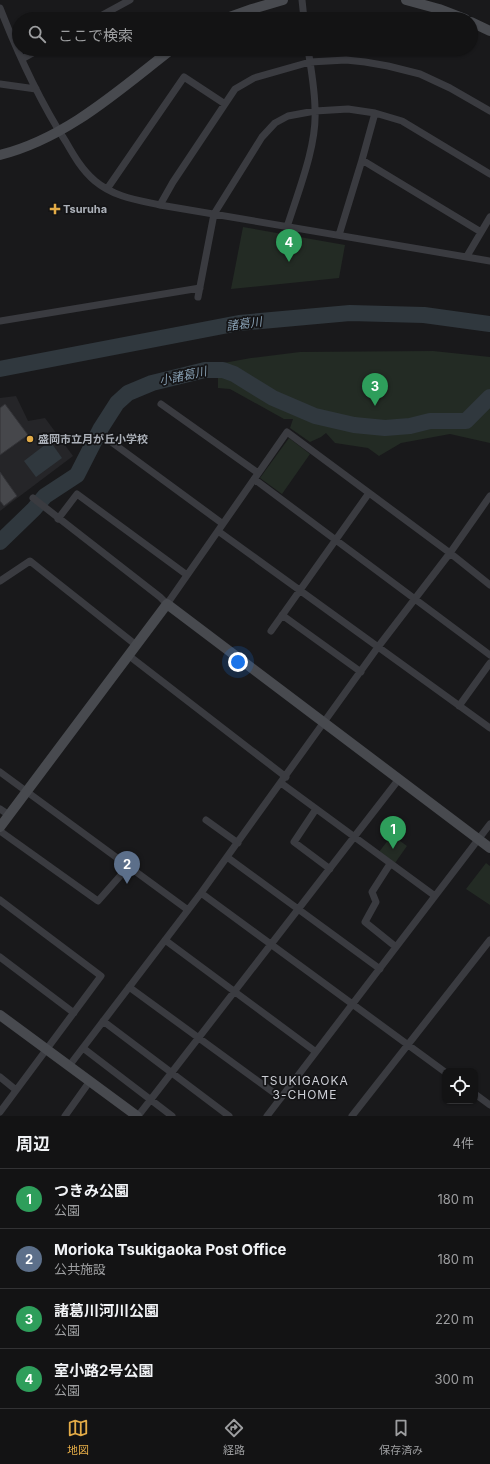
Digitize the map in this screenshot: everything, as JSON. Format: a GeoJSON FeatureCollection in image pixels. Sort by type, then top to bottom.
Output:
{"type":"FeatureCollection","features":[{"type":"Feature","properties":{"kind":"street"},"geometry":{"type":"LineString","coordinates":[[108,12],[130,0]]}},
{"type":"Feature","properties":{"kind":"street"},"geometry":{"type":"LineString","coordinates":[[242,12],[283,0]]}},
{"type":"Feature","properties":{"kind":"street"},"geometry":{"type":"LineString","coordinates":[[302,0],[303,12]]}},
{"type":"Feature","properties":{"kind":"street"},"geometry":{"type":"LineString","coordinates":[[406,0],[446,12]]}},
{"type":"Feature","properties":{"kind":"street"},"geometry":{"type":"LineString","coordinates":[[0,8],[12,36]]}},
{"type":"Feature","properties":{"kind":"street"},"geometry":{"type":"LineString","coordinates":[[478,25],[490,31]]}},
{"type":"Feature","properties":{"kind":"street"},"geometry":{"type":"LineString","coordinates":[[21,56],[36,89],[80,165],[95,181],[123,198],[160,206],[490,260]]}},
{"type":"Feature","properties":{"kind":"street"},"geometry":{"type":"LineString","coordinates":[[22,59],[27,56]]}},
{"type":"Feature","properties":{"kind":"street"},"geometry":{"type":"LineString","coordinates":[[0,154],[28,145],[59,131],[99,106],[163,56]]}},
{"type":"Feature","properties":{"kind":"street"},"geometry":{"type":"LineString","coordinates":[[287,227],[309,154],[314,132],[316,111],[309,56]]}},
{"type":"Feature","properties":{"kind":"street"},"geometry":{"type":"LineString","coordinates":[[160,206],[173,182],[236,89],[254,78],[310,62],[346,60],[364,62],[420,74],[450,88],[490,111]]}},
{"type":"Feature","properties":{"kind":"street"},"geometry":{"type":"LineString","coordinates":[[107,189],[184,77],[225,104]]}},
{"type":"Feature","properties":{"kind":"street"},"geometry":{"type":"LineString","coordinates":[[0,84],[36,89]]}},
{"type":"Feature","properties":{"kind":"street"},"geometry":{"type":"LineString","coordinates":[[198,298],[214,214],[262,137],[275,123],[288,116],[316,111],[348,109],[375,112],[402,121],[490,174]]}},
{"type":"Feature","properties":{"kind":"street"},"geometry":{"type":"LineString","coordinates":[[339,235],[375,112]]}},
{"type":"Feature","properties":{"kind":"street"},"geometry":{"type":"LineString","coordinates":[[362,160],[481,232]]}},
{"type":"Feature","properties":{"kind":"street"},"geometry":{"type":"LineString","coordinates":[[467,256],[490,217]]}},
{"type":"Feature","properties":{"kind":"street"},"geometry":{"type":"LineString","coordinates":[[0,321],[200,288]]}},
{"type":"Feature","properties":{"kind":"street"},"geometry":{"type":"LineString","coordinates":[[161,404],[256,476],[336,540],[490,655]]}},
{"type":"Feature","properties":{"kind":"street"},"geometry":{"type":"LineString","coordinates":[[0,827],[166,604],[287,432],[450,553],[490,585]]}},
{"type":"Feature","properties":{"kind":"street"},"geometry":{"type":"LineString","coordinates":[[110,441],[223,524]]}},
{"type":"Feature","properties":{"kind":"street"},"geometry":{"type":"LineString","coordinates":[[271,631],[369,493]]}},
{"type":"Feature","properties":{"kind":"street"},"geometry":{"type":"LineString","coordinates":[[58,519],[77,494],[187,575]]}},
{"type":"Feature","properties":{"kind":"street"},"geometry":{"type":"LineString","coordinates":[[69,1066],[201,893],[378,647],[450,553],[490,496]]}},
{"type":"Feature","properties":{"kind":"street"},"geometry":{"type":"LineString","coordinates":[[33,498],[160,597],[166,604],[490,848]]}},
{"type":"Feature","properties":{"kind":"street"},"geometry":{"type":"LineString","coordinates":[[218,531],[490,728]]}},
{"type":"Feature","properties":{"kind":"street"},"geometry":{"type":"LineString","coordinates":[[0,581],[30,561],[136,645]]}},
{"type":"Feature","properties":{"kind":"street"},"geometry":{"type":"LineString","coordinates":[[282,615],[361,672]]}},
{"type":"Feature","properties":{"kind":"street"},"geometry":{"type":"LineString","coordinates":[[128,655],[283,780],[316,809],[435,896]]}},
{"type":"Feature","properties":{"kind":"street"},"geometry":{"type":"LineString","coordinates":[[459,706],[490,663]]}},
{"type":"Feature","properties":{"kind":"street"},"geometry":{"type":"LineString","coordinates":[[0,772],[188,910]]}},
{"type":"Feature","properties":{"kind":"street"},"geometry":{"type":"LineString","coordinates":[[0,1015],[138,1116],[399,779]]}},
{"type":"Feature","properties":{"kind":"street"},"geometry":{"type":"LineString","coordinates":[[0,809],[9,815]]}},
{"type":"Feature","properties":{"kind":"street"},"geometry":{"type":"LineString","coordinates":[[316,809],[294,842],[330,869]]}},
{"type":"Feature","properties":{"kind":"street"},"geometry":{"type":"LineString","coordinates":[[206,820],[238,842]]}},
{"type":"Feature","properties":{"kind":"street"},"geometry":{"type":"LineString","coordinates":[[267,1116],[490,824]]}},
{"type":"Feature","properties":{"kind":"street"},"geometry":{"type":"LineString","coordinates":[[0,831],[98,901],[128,867]]}},
{"type":"Feature","properties":{"kind":"street"},"geometry":{"type":"LineString","coordinates":[[227,857],[380,969]]}},
{"type":"Feature","properties":{"kind":"street"},"geometry":{"type":"LineString","coordinates":[[390,864],[372,892],[376,902],[365,922],[396,947]]}},
{"type":"Feature","properties":{"kind":"street"},"geometry":{"type":"LineString","coordinates":[[201,893],[442,1070]]}},
{"type":"Feature","properties":{"kind":"street"},"geometry":{"type":"LineString","coordinates":[[0,1112],[101,976],[1,903]]}},
{"type":"Feature","properties":{"kind":"street"},"geometry":{"type":"LineString","coordinates":[[165,940],[316,1052]]}},
{"type":"Feature","properties":{"kind":"street"},"geometry":{"type":"LineString","coordinates":[[352,1116],[490,940]]}},
{"type":"Feature","properties":{"kind":"street"},"geometry":{"type":"LineString","coordinates":[[0,956],[74,1012]]}},
{"type":"Feature","properties":{"kind":"street"},"geometry":{"type":"LineString","coordinates":[[129,987],[281,1098]]}},
{"type":"Feature","properties":{"kind":"street"},"geometry":{"type":"LineString","coordinates":[[103,1021],[229,1116]]}},
{"type":"Feature","properties":{"kind":"street"},"geometry":{"type":"LineString","coordinates":[[83,1048],[172,1116]]}},
{"type":"Feature","properties":{"kind":"street"},"geometry":{"type":"LineString","coordinates":[[0,1077],[16,1090]]}},
{"type":"Feature","properties":{"kind":"street"},"geometry":{"type":"LineString","coordinates":[[65,1116],[90,1081]]}},
{"type":"Feature","properties":{"kind":"street"},"geometry":{"type":"LineString","coordinates":[[478,1096],[490,1105]]}},
{"type":"Feature","properties":{"kind":"shaded area"},"geometry":{"type":"Polygon","coordinates":[[[243,227],[345,245],[339,278],[231,289],[243,227]]]}},
{"type":"Feature","properties":{"kind":"shaded area"},"geometry":{"type":"Polygon","coordinates":[[[433,351],[490,357],[490,443],[450,434],[401,443],[379,456],[368,448],[335,443],[326,433],[310,442],[290,428],[293,419],[284,419],[230,389],[218,388],[218,364],[251,358],[300,352],[433,351]]]}},
{"type":"Feature","properties":{"kind":"shaded area","name":"盛岡市立月が丘小学校"},"geometry":{"type":"Polygon","coordinates":[[[16,396],[28,421],[45,418],[73,456],[0,511],[0,398],[16,396]]]}},
{"type":"Feature","properties":{"kind":"shaded area"},"geometry":{"type":"Polygon","coordinates":[[[289,438],[310,454],[282,494],[260,478],[289,438]]]}},
{"type":"Feature","properties":{"kind":"shaded area"},"geometry":{"type":"Polygon","coordinates":[[[50,441],[62,458],[36,477],[24,461],[50,441]]]}},
{"type":"Feature","properties":{"kind":"shaded area"},"geometry":{"type":"Polygon","coordinates":[[[392,835],[407,846],[395,863],[379,852],[392,835]]]}},
{"type":"Feature","properties":{"kind":"shaded area"},"geometry":{"type":"Polygon","coordinates":[[[486,863],[490,866],[490,905],[466,889],[486,863]]]}},
{"type":"Feature","properties":{"kind":"building"},"geometry":{"type":"Polygon","coordinates":[[[5,404],[28,435],[0,455],[0,408],[5,404]]]}},
{"type":"Feature","properties":{"kind":"building"},"geometry":{"type":"Polygon","coordinates":[[[0,472],[17,496],[4,506],[0,501],[0,472]]]}},
{"type":"Feature","properties":{"kind":"waterway","name":"諸葛川"},"geometry":{"type":"LineString","coordinates":[[0,369],[239,323],[350,313],[424,315],[490,324]]}},
{"type":"Feature","properties":{"kind":"waterway","name":"小諸葛川"},"geometry":{"type":"LineString","coordinates":[[0,542],[34,509],[45,496],[77,475],[101,428],[117,403],[128,393],[152,383],[205,370],[223,370],[234,374],[273,398],[315,416],[354,425],[385,428],[410,426],[430,421],[466,421],[490,397]]}},
{"type":"Feature","properties":{"kind":"place","name":"Tsuruha"},"geometry":{"type":"Point","coordinates":[55,209]}},
{"type":"Feature","properties":{"kind":"place","name":"室小路2号公園"},"geometry":{"type":"Point","coordinates":[289,262]}},
{"type":"Feature","properties":{"kind":"place","name":"諸葛川河川公園"},"geometry":{"type":"Point","coordinates":[375,406]}},
{"type":"Feature","properties":{"kind":"place","name":"盛岡市立月が丘小学校"},"geometry":{"type":"Point","coordinates":[30,439]}},
{"type":"Feature","properties":{"kind":"place","name":"つきみ公園"},"geometry":{"type":"Point","coordinates":[393,849]}},
{"type":"Feature","properties":{"kind":"place","name":"Morioka Tsukigaoka Post Office"},"geometry":{"type":"Point","coordinates":[127,884]}},
{"type":"Feature","properties":{"kind":"district","name":"TSUKIGAOKA 3-CHOME"},"geometry":{"type":"Point","coordinates":[305,1088]}}]}
